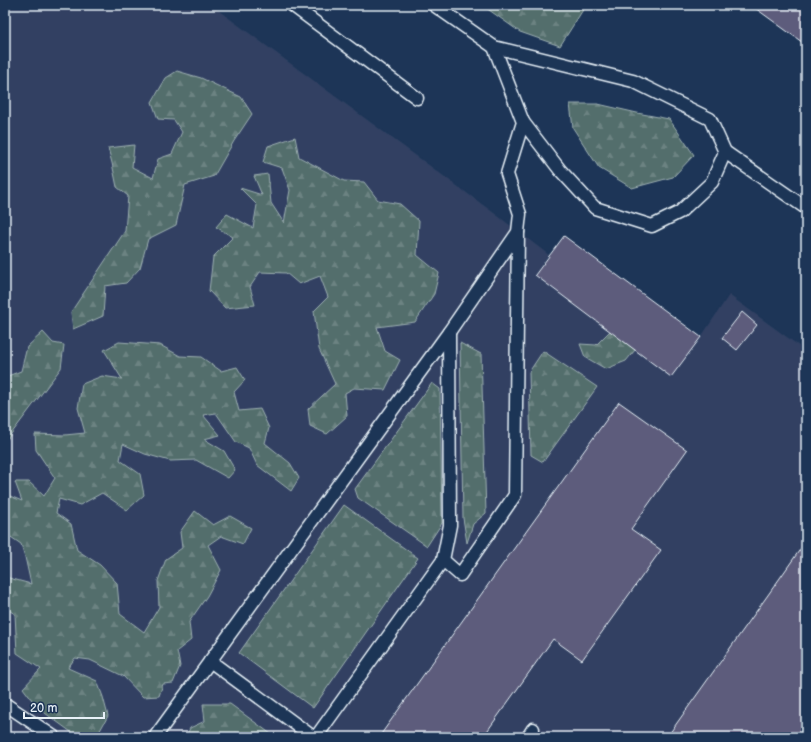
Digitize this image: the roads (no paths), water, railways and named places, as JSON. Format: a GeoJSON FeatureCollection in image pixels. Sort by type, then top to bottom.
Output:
{"type":"FeatureCollection","features":[{"type":"Feature","properties":{"kind":"lane"},"geometry":{"type":"LineString","coordinates":[[292,5],[417,98]]}},
{"type":"Feature","properties":{"kind":"lane"},"geometry":{"type":"LineString","coordinates":[[434,5],[494,47],[633,81],[710,119],[725,152],[806,208]]}},
{"type":"Feature","properties":{"kind":"lane"},"geometry":{"type":"LineString","coordinates":[[494,47],[523,122],[560,170],[595,208],[652,226],[680,212],[712,182],[725,152]]}},
{"type":"Feature","properties":{"kind":"lane"},"geometry":{"type":"LineString","coordinates":[[443,560],[460,575],[515,495],[518,232],[520,214],[507,174],[523,122]]}},
{"type":"Feature","properties":{"kind":"lane"},"geometry":{"type":"LineString","coordinates":[[155,737],[449,332],[518,232]]}},
{"type":"Feature","properties":{"kind":"lane"},"geometry":{"type":"LineString","coordinates":[[210,662],[315,737],[443,560],[450,525],[449,332]]}},
{"type":"Feature","properties":{"kind":"lane"},"geometry":{"type":"LineString","coordinates":[[5,704],[54,737]]}}]}
